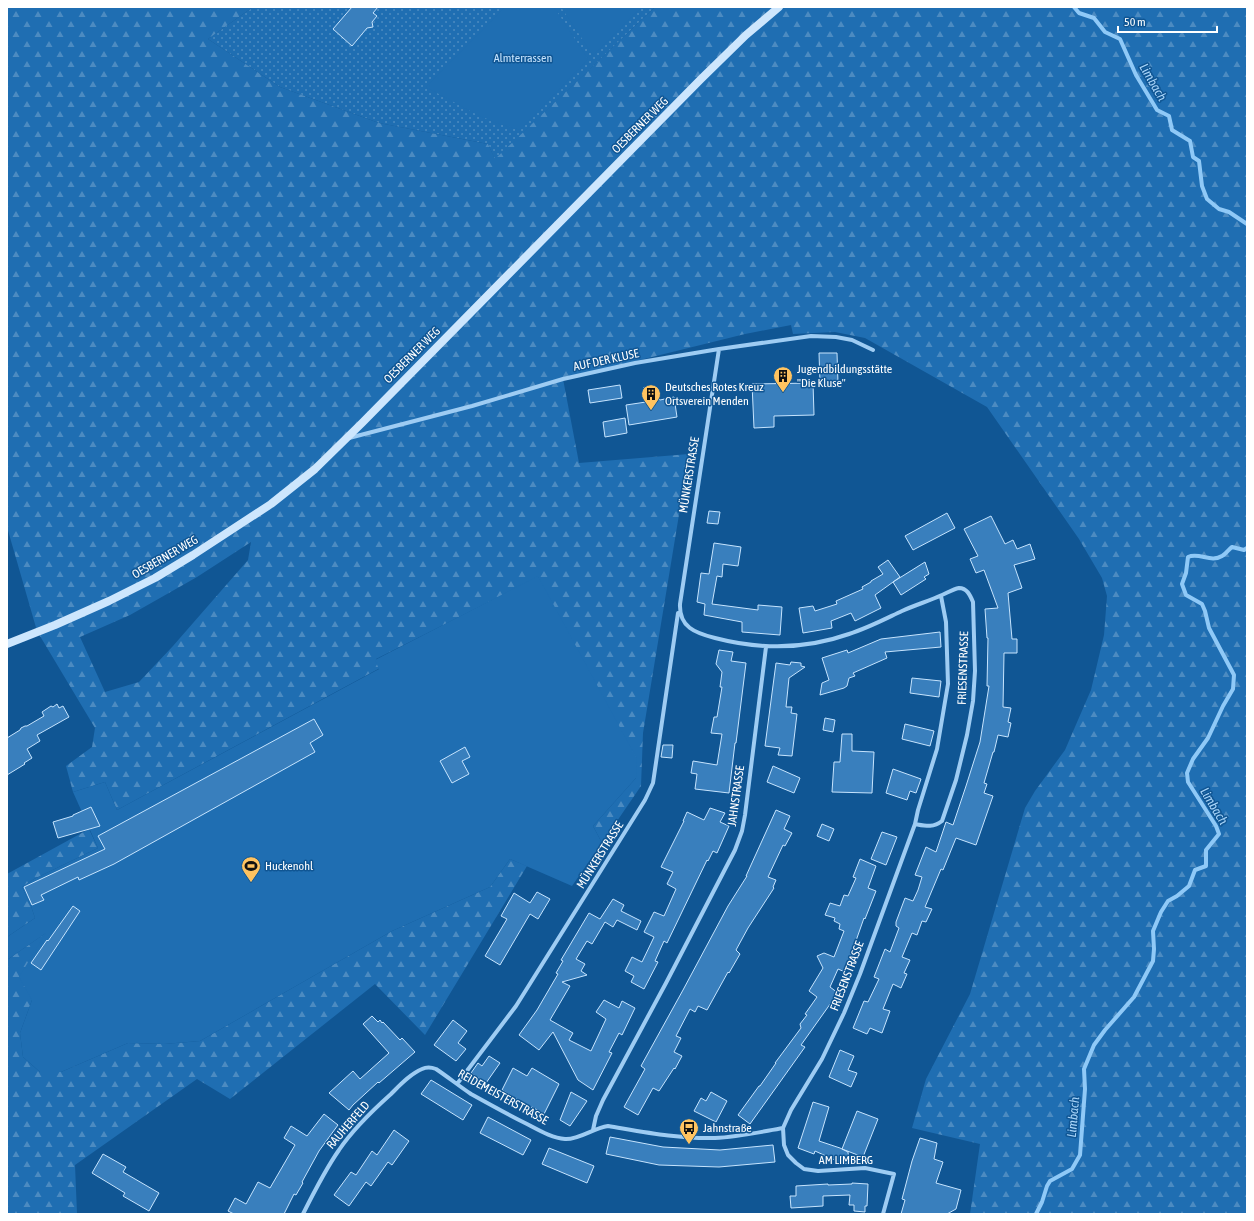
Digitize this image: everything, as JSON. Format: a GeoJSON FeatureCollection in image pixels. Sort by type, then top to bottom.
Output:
{"type":"FeatureCollection","features":[{"type":"Feature","properties":{"kind":"street","name":"OESBERNER WEG"},"geometry":{"type":"LineString","coordinates":[[7,644],[109,601],[155,578],[272,504],[315,469],[347,439],[746,35],[779,7]]}},
{"type":"Feature","properties":{"kind":"street","name":"AUF DER KLUSE"},"geometry":{"type":"LineString","coordinates":[[347,439],[472,406],[563,379],[636,363],[719,349],[818,336],[852,340],[873,350]]}},
{"type":"Feature","properties":{"kind":"street","name":"MÜNKERSTRASSE"},"geometry":{"type":"LineString","coordinates":[[457,1084],[516,1006],[586,896],[651,789],[719,349]]}},
{"type":"Feature","properties":{"kind":"street","name":"FRIESENSTRASSE"},"geometry":{"type":"LineString","coordinates":[[782,1128],[791,1110],[822,1060],[844,1013],[860,974],[915,824],[937,749],[948,684],[946,622],[941,596],[957,588],[964,589],[969,593],[973,602],[975,671],[973,702],[967,735],[956,780],[942,821],[933,826],[915,824]]}},
{"type":"Feature","properties":{"kind":"street"},"geometry":{"type":"LineString","coordinates":[[766,647],[784,648],[827,642],[850,634],[923,601],[941,596]]}},
{"type":"Feature","properties":{"kind":"street","name":"MÜNKERSTRASSE"},"geometry":{"type":"LineString","coordinates":[[680,604],[679,611],[684,623],[696,632],[726,641],[766,647]]}},
{"type":"Feature","properties":{"kind":"street","name":"JAHNSTRASSE"},"geometry":{"type":"LineString","coordinates":[[592,1130],[603,1100],[666,983],[737,844],[745,815],[766,647]]}},
{"type":"Feature","properties":{"kind":"street","name":"REIDEMEISTERSTRASSE"},"geometry":{"type":"LineString","coordinates":[[428,1067],[436,1069],[471,1094],[512,1116],[554,1136],[564,1139],[573,1139],[592,1130],[608,1126],[675,1137],[717,1138],[782,1128]]}},
{"type":"Feature","properties":{"kind":"street","name":"RAUHERFELD"},"geometry":{"type":"LineString","coordinates":[[303,1214],[329,1165],[352,1132],[399,1086],[422,1069],[428,1067]]}},
{"type":"Feature","properties":{"kind":"street","name":"AM LIMBERG"},"geometry":{"type":"LineString","coordinates":[[782,1128],[784,1145],[788,1155],[804,1169],[818,1171],[865,1168],[894,1174],[883,1214]]}},
{"type":"Feature","properties":{"kind":"green space"},"geometry":{"type":"Polygon","coordinates":[[[7,7],[253,7],[208,39],[280,87],[379,123],[488,144],[495,159],[655,7],[1247,7],[1247,1214],[970,1214],[980,1144],[912,1128],[926,1079],[970,994],[1025,808],[1035,791],[1065,750],[1091,690],[1104,635],[1107,596],[1102,578],[1079,539],[987,407],[865,338],[835,332],[793,334],[791,325],[745,334],[563,379],[579,463],[689,454],[643,733],[641,786],[602,843],[593,826],[636,778],[538,577],[376,659],[380,668],[117,810],[105,782],[73,792],[66,766],[92,747],[95,728],[37,631],[7,527],[7,7]],[[251,542],[197,577],[130,615],[80,637],[105,692],[139,682],[173,646],[248,560],[251,542]]]}},
{"type":"Feature","properties":{"kind":"green space"},"geometry":{"type":"Polygon","coordinates":[[[253,7],[655,7],[495,160],[488,144],[379,123],[280,87],[208,39],[253,7]]]}},
{"type":"Feature","properties":{"kind":"green space","name":"Almterrassen"},"geometry":{"type":"Polygon","coordinates":[[[505,7],[554,7],[588,59],[520,130],[496,123],[474,113],[426,87],[505,7]]]}},
{"type":"Feature","properties":{"kind":"green space"},"geometry":{"type":"Polygon","coordinates":[[[561,7],[642,7],[593,55],[561,7]]]}},
{"type":"Feature","properties":{"kind":"green space"},"geometry":{"type":"Polygon","coordinates":[[[538,576],[637,759],[636,778],[593,826],[602,843],[572,886],[510,859],[490,887],[392,931],[200,1041],[164,1044],[128,1043],[61,1072],[40,1072],[23,1057],[20,1033],[32,1000],[19,977],[46,933],[7,960],[7,937],[35,918],[22,887],[34,879],[98,848],[73,792],[105,782],[117,810],[379,669],[375,660],[538,576]]]}},
{"type":"Feature","properties":{"kind":"green space"},"geometry":{"type":"Polygon","coordinates":[[[89,829],[98,848],[34,879],[22,887],[35,918],[7,937],[7,874],[89,829]]]}},
{"type":"Feature","properties":{"kind":"green space"},"geometry":{"type":"Polygon","coordinates":[[[510,859],[527,866],[425,1035],[375,984],[230,1099],[197,1079],[75,1165],[77,1214],[7,1214],[7,960],[47,932],[32,1000],[20,1033],[23,1057],[40,1072],[61,1072],[128,1043],[164,1044],[200,1041],[392,931],[490,887],[510,859]]]}},
{"type":"Feature","properties":{"kind":"building"},"geometry":{"type":"Polygon","coordinates":[[[352,7],[378,7],[373,13],[377,16],[372,22],[373,27],[367,28],[352,46],[333,29],[352,7]]]}},
{"type":"Feature","properties":{"kind":"building"},"geometry":{"type":"Polygon","coordinates":[[[819,353],[837,353],[838,383],[820,383],[819,353]]]}},
{"type":"Feature","properties":{"kind":"building","name":"Jugendbildungsstätte \"Die Kluse\""},"geometry":{"type":"Polygon","coordinates":[[[813,383],[814,415],[774,416],[774,427],[754,428],[752,384],[813,383]]]}},
{"type":"Feature","properties":{"kind":"building"},"geometry":{"type":"Polygon","coordinates":[[[620,385],[622,398],[590,403],[588,390],[620,385]]]}},
{"type":"Feature","properties":{"kind":"building","name":"Deutsches Rotes Kreuz Ortsverein Menden"},"geometry":{"type":"Polygon","coordinates":[[[644,387],[660,400],[674,397],[677,417],[629,425],[626,405],[646,402],[644,387]]]}},
{"type":"Feature","properties":{"kind":"building"},"geometry":{"type":"Polygon","coordinates":[[[625,418],[627,433],[605,437],[603,422],[625,418]]]}},
{"type":"Feature","properties":{"kind":"building"},"geometry":{"type":"Polygon","coordinates":[[[709,511],[720,512],[718,524],[707,523],[709,511]]]}},
{"type":"Feature","properties":{"kind":"building"},"geometry":{"type":"Polygon","coordinates":[[[947,513],[955,528],[913,550],[905,536],[947,513]]]}},
{"type":"Feature","properties":{"kind":"building"},"geometry":{"type":"Polygon","coordinates":[[[991,516],[1005,544],[1013,540],[1017,549],[1030,544],[1035,559],[1014,565],[1022,588],[1008,593],[1012,639],[1017,639],[1017,653],[1004,653],[1003,707],[1011,708],[1008,722],[1011,723],[1008,737],[998,735],[984,783],[987,784],[984,793],[993,796],[976,845],[956,838],[943,870],[941,869],[925,907],[932,909],[926,922],[922,921],[917,935],[912,933],[902,957],[910,960],[904,973],[907,974],[901,988],[893,984],[883,1009],[890,1011],[882,1033],[870,1028],[867,1034],[853,1028],[864,1001],[868,1002],[879,979],[874,977],[885,949],[890,952],[899,928],[896,926],[896,922],[905,898],[913,901],[918,890],[922,877],[915,875],[926,847],[936,852],[946,822],[953,825],[980,742],[989,686],[987,686],[988,638],[985,609],[998,608],[984,570],[976,573],[970,559],[978,556],[964,529],[991,516]]]}},
{"type":"Feature","properties":{"kind":"building"},"geometry":{"type":"Polygon","coordinates":[[[714,543],[741,547],[738,566],[723,564],[722,577],[717,576],[712,604],[758,610],[758,605],[782,607],[780,635],[742,632],[742,622],[704,615],[705,604],[697,602],[701,573],[709,574],[714,543]]]}},
{"type":"Feature","properties":{"kind":"building"},"geometry":{"type":"Polygon","coordinates":[[[888,560],[900,577],[875,595],[881,608],[855,621],[851,613],[831,621],[832,628],[803,633],[799,608],[813,606],[815,611],[837,604],[836,601],[863,589],[862,587],[883,574],[878,567],[888,560]]]}},
{"type":"Feature","properties":{"kind":"building"},"geometry":{"type":"Polygon","coordinates":[[[925,562],[929,574],[924,577],[926,579],[901,595],[893,582],[925,562]]]}},
{"type":"Feature","properties":{"kind":"building"},"geometry":{"type":"Polygon","coordinates":[[[940,632],[941,647],[885,652],[887,658],[853,673],[855,676],[849,678],[847,686],[844,688],[820,695],[822,683],[829,680],[822,658],[847,650],[848,653],[881,639],[940,632]]]}},
{"type":"Feature","properties":{"kind":"building"},"geometry":{"type":"Polygon","coordinates":[[[719,650],[733,652],[731,661],[746,663],[729,793],[695,789],[697,774],[691,773],[693,761],[717,765],[722,734],[711,733],[714,717],[717,717],[722,687],[720,687],[722,672],[716,664],[719,650]]]}},
{"type":"Feature","properties":{"kind":"building"},"geometry":{"type":"Polygon","coordinates":[[[791,662],[801,663],[801,666],[805,667],[789,678],[786,707],[792,707],[791,713],[797,714],[792,756],[778,755],[780,748],[765,746],[776,663],[790,665],[791,662]]]}},
{"type":"Feature","properties":{"kind":"building"},"geometry":{"type":"Polygon","coordinates":[[[912,678],[941,681],[939,697],[910,693],[912,678]]]}},
{"type":"Feature","properties":{"kind":"building"},"geometry":{"type":"Polygon","coordinates":[[[57,704],[59,708],[63,706],[69,717],[37,735],[40,741],[27,749],[32,758],[7,775],[7,738],[21,728],[44,716],[42,712],[57,704]]]}},
{"type":"Feature","properties":{"kind":"building"},"geometry":{"type":"Polygon","coordinates":[[[825,718],[835,720],[833,732],[823,730],[825,718]]]}},
{"type":"Feature","properties":{"kind":"building"},"geometry":{"type":"Polygon","coordinates":[[[314,719],[323,735],[310,743],[315,752],[114,864],[79,880],[78,877],[41,895],[44,900],[32,905],[24,887],[105,849],[98,836],[314,719]]]}},
{"type":"Feature","properties":{"kind":"building"},"geometry":{"type":"Polygon","coordinates":[[[905,724],[934,731],[930,746],[902,739],[905,724]]]}},
{"type":"Feature","properties":{"kind":"building"},"geometry":{"type":"Polygon","coordinates":[[[842,734],[852,734],[852,751],[874,752],[872,793],[832,792],[834,762],[840,762],[842,734]]]}},
{"type":"Feature","properties":{"kind":"building"},"geometry":{"type":"Polygon","coordinates":[[[663,745],[673,745],[672,758],[661,757],[663,745]]]}},
{"type":"Feature","properties":{"kind":"building"},"geometry":{"type":"Polygon","coordinates":[[[465,747],[470,757],[462,761],[469,774],[452,783],[440,761],[465,747]]]}},
{"type":"Feature","properties":{"kind":"building"},"geometry":{"type":"Polygon","coordinates":[[[773,766],[800,778],[794,793],[767,782],[773,766]]]}},
{"type":"Feature","properties":{"kind":"building"},"geometry":{"type":"Polygon","coordinates":[[[893,769],[921,779],[916,793],[910,791],[907,800],[886,793],[893,769]]]}},
{"type":"Feature","properties":{"kind":"building"},"geometry":{"type":"Polygon","coordinates":[[[91,807],[100,826],[58,838],[53,822],[73,816],[91,807]]]}},
{"type":"Feature","properties":{"kind":"building"},"geometry":{"type":"Polygon","coordinates":[[[710,808],[725,813],[720,822],[729,826],[717,853],[713,851],[708,861],[707,860],[667,943],[664,941],[655,961],[658,962],[644,989],[631,982],[634,976],[625,971],[632,957],[642,962],[654,937],[644,932],[654,912],[664,916],[676,889],[667,884],[673,872],[661,867],[687,812],[704,820],[710,808]]]}},
{"type":"Feature","properties":{"kind":"building"},"geometry":{"type":"Polygon","coordinates":[[[776,810],[790,816],[784,829],[792,833],[785,846],[783,845],[768,877],[776,880],[773,887],[774,888],[748,928],[736,950],[740,954],[729,973],[728,972],[707,1010],[698,1006],[695,1012],[690,1009],[676,1036],[681,1038],[674,1052],[682,1056],[675,1069],[674,1068],[659,1091],[653,1088],[638,1115],[624,1107],[645,1069],[641,1066],[728,906],[747,876],[776,810]]]}},
{"type":"Feature","properties":{"kind":"building"},"geometry":{"type":"Polygon","coordinates":[[[822,824],[834,829],[829,841],[817,836],[822,824]]]}},
{"type":"Feature","properties":{"kind":"building"},"geometry":{"type":"Polygon","coordinates":[[[882,832],[897,837],[886,865],[871,859],[882,832]]]}},
{"type":"Feature","properties":{"kind":"building"},"geometry":{"type":"Polygon","coordinates":[[[860,859],[876,866],[868,888],[876,891],[865,919],[864,918],[845,972],[838,969],[830,987],[838,993],[801,1045],[805,1047],[750,1124],[738,1115],[801,1028],[800,1024],[807,1015],[805,1014],[817,997],[809,991],[823,968],[817,956],[824,953],[834,957],[844,931],[839,929],[840,924],[834,921],[835,918],[825,915],[830,903],[840,906],[844,895],[848,896],[856,878],[853,877],[860,859]]]}},
{"type":"Feature","properties":{"kind":"building"},"geometry":{"type":"Polygon","coordinates":[[[537,892],[550,899],[538,919],[530,914],[500,965],[485,956],[507,919],[501,916],[514,893],[530,903],[537,892]]]}},
{"type":"Feature","properties":{"kind":"building"},"geometry":{"type":"Polygon","coordinates":[[[613,899],[624,905],[621,911],[641,921],[637,930],[617,920],[613,927],[605,922],[592,944],[587,941],[576,959],[585,964],[581,971],[587,975],[562,982],[570,986],[550,1020],[573,1033],[569,1040],[591,1051],[606,1019],[596,1012],[604,1000],[619,1008],[622,1001],[635,1008],[622,1035],[619,1033],[609,1052],[612,1053],[593,1090],[578,1080],[553,1032],[539,1050],[519,1035],[537,1010],[558,974],[556,973],[563,961],[561,960],[589,913],[600,919],[613,899]]]}},
{"type":"Feature","properties":{"kind":"building"},"geometry":{"type":"Polygon","coordinates":[[[73,906],[80,911],[41,970],[31,963],[73,906]]]}},
{"type":"Feature","properties":{"kind":"building"},"geometry":{"type":"Polygon","coordinates":[[[372,1016],[378,1022],[380,1020],[382,1023],[383,1022],[400,1040],[402,1038],[415,1052],[379,1083],[378,1082],[349,1110],[329,1093],[353,1071],[360,1079],[389,1053],[363,1024],[372,1016]]]}},
{"type":"Feature","properties":{"kind":"building"},"geometry":{"type":"Polygon","coordinates":[[[453,1020],[467,1031],[458,1043],[466,1049],[456,1061],[434,1045],[453,1020]]]}},
{"type":"Feature","properties":{"kind":"building"},"geometry":{"type":"Polygon","coordinates":[[[840,1050],[854,1056],[848,1070],[857,1073],[851,1087],[829,1077],[840,1050]]]}},
{"type":"Feature","properties":{"kind":"building"},"geometry":{"type":"Polygon","coordinates":[[[489,1056],[500,1063],[486,1083],[471,1073],[478,1063],[482,1066],[489,1056]]]}},
{"type":"Feature","properties":{"kind":"building"},"geometry":{"type":"Polygon","coordinates":[[[513,1068],[527,1076],[532,1068],[559,1084],[544,1114],[532,1107],[531,1108],[502,1090],[513,1068]]]}},
{"type":"Feature","properties":{"kind":"building"},"geometry":{"type":"Polygon","coordinates":[[[431,1080],[472,1105],[463,1120],[421,1094],[431,1080]]]}},
{"type":"Feature","properties":{"kind":"building"},"geometry":{"type":"Polygon","coordinates":[[[571,1092],[587,1101],[570,1126],[560,1120],[571,1092]]]}},
{"type":"Feature","properties":{"kind":"building"},"geometry":{"type":"Polygon","coordinates":[[[711,1092],[727,1101],[716,1122],[694,1111],[701,1098],[706,1101],[711,1092]]]}},
{"type":"Feature","properties":{"kind":"building"},"geometry":{"type":"Polygon","coordinates":[[[813,1102],[829,1107],[819,1141],[848,1152],[849,1163],[838,1164],[837,1161],[815,1151],[814,1154],[798,1148],[813,1102]]]}},
{"type":"Feature","properties":{"kind":"building"},"geometry":{"type":"Polygon","coordinates":[[[857,1111],[878,1119],[863,1157],[842,1149],[857,1111]]]}},
{"type":"Feature","properties":{"kind":"building"},"geometry":{"type":"Polygon","coordinates":[[[324,1114],[338,1125],[319,1151],[302,1182],[303,1183],[296,1195],[294,1194],[284,1214],[234,1214],[228,1211],[235,1198],[246,1204],[258,1182],[270,1188],[295,1145],[284,1138],[291,1126],[307,1136],[324,1114]]]}},
{"type":"Feature","properties":{"kind":"building"},"geometry":{"type":"Polygon","coordinates":[[[488,1117],[531,1140],[523,1155],[480,1133],[488,1117]]]}},
{"type":"Feature","properties":{"kind":"building"},"geometry":{"type":"Polygon","coordinates":[[[394,1130],[409,1141],[392,1165],[388,1162],[371,1186],[366,1182],[349,1206],[334,1195],[351,1172],[356,1175],[372,1151],[377,1155],[394,1130]]]}},
{"type":"Feature","properties":{"kind":"building"},"geometry":{"type":"Polygon","coordinates":[[[610,1137],[663,1147],[720,1150],[773,1145],[775,1162],[719,1167],[659,1165],[606,1154],[610,1137]]]}},
{"type":"Feature","properties":{"kind":"building"},"geometry":{"type":"Polygon","coordinates":[[[920,1138],[937,1143],[934,1159],[943,1162],[936,1183],[961,1190],[956,1209],[947,1214],[901,1214],[905,1200],[902,1199],[920,1138]]]}},
{"type":"Feature","properties":{"kind":"building"},"geometry":{"type":"Polygon","coordinates":[[[549,1148],[594,1166],[587,1183],[542,1164],[549,1148]]]}},
{"type":"Feature","properties":{"kind":"building"},"geometry":{"type":"Polygon","coordinates":[[[103,1154],[126,1167],[123,1172],[159,1193],[149,1211],[123,1196],[125,1193],[92,1173],[103,1154]]]}},
{"type":"Feature","properties":{"kind":"building"},"geometry":{"type":"Polygon","coordinates":[[[852,1183],[868,1184],[867,1206],[865,1206],[865,1212],[854,1211],[854,1205],[849,1205],[850,1195],[823,1196],[823,1206],[791,1208],[790,1196],[796,1196],[796,1186],[852,1183]]]}},
{"type":"Feature","properties":{"kind":"waterway","name":"Limbach"},"geometry":{"type":"LineString","coordinates":[[1074,7],[1079,13],[1094,18],[1105,32],[1120,39],[1136,75],[1157,110],[1169,116],[1172,130],[1190,141],[1193,157],[1199,161],[1202,186],[1207,199],[1219,209],[1229,212],[1247,224]]}},
{"type":"Feature","properties":{"kind":"waterway","name":"Limbach"},"geometry":{"type":"LineString","coordinates":[[1036,1214],[1050,1181],[1072,1169],[1080,1155],[1085,1089],[1084,1069],[1094,1045],[1134,997],[1153,961],[1153,931],[1161,912],[1168,901],[1189,886],[1195,870],[1206,866],[1206,850],[1219,834],[1216,826],[1188,782],[1187,773],[1193,759],[1208,738],[1233,689],[1234,675],[1209,628],[1202,604],[1186,595],[1182,584],[1186,573],[1188,557],[1196,556],[1218,558],[1232,547],[1244,550],[1247,548]]}},
{"type":"Feature","properties":{"kind":"place","name":"Jugendbildungsstätte \"Die Kluse\""},"geometry":{"type":"Point","coordinates":[783,393]}},
{"type":"Feature","properties":{"kind":"place","name":"Deutsches Rotes Kreuz Ortsverein Menden"},"geometry":{"type":"Point","coordinates":[651,411]}},
{"type":"Feature","properties":{"kind":"place","name":"Huckenohl"},"geometry":{"type":"Point","coordinates":[251,883]}},
{"type":"Feature","properties":{"kind":"place","name":"Jahnstraße"},"geometry":{"type":"Point","coordinates":[689,1145]}}]}
